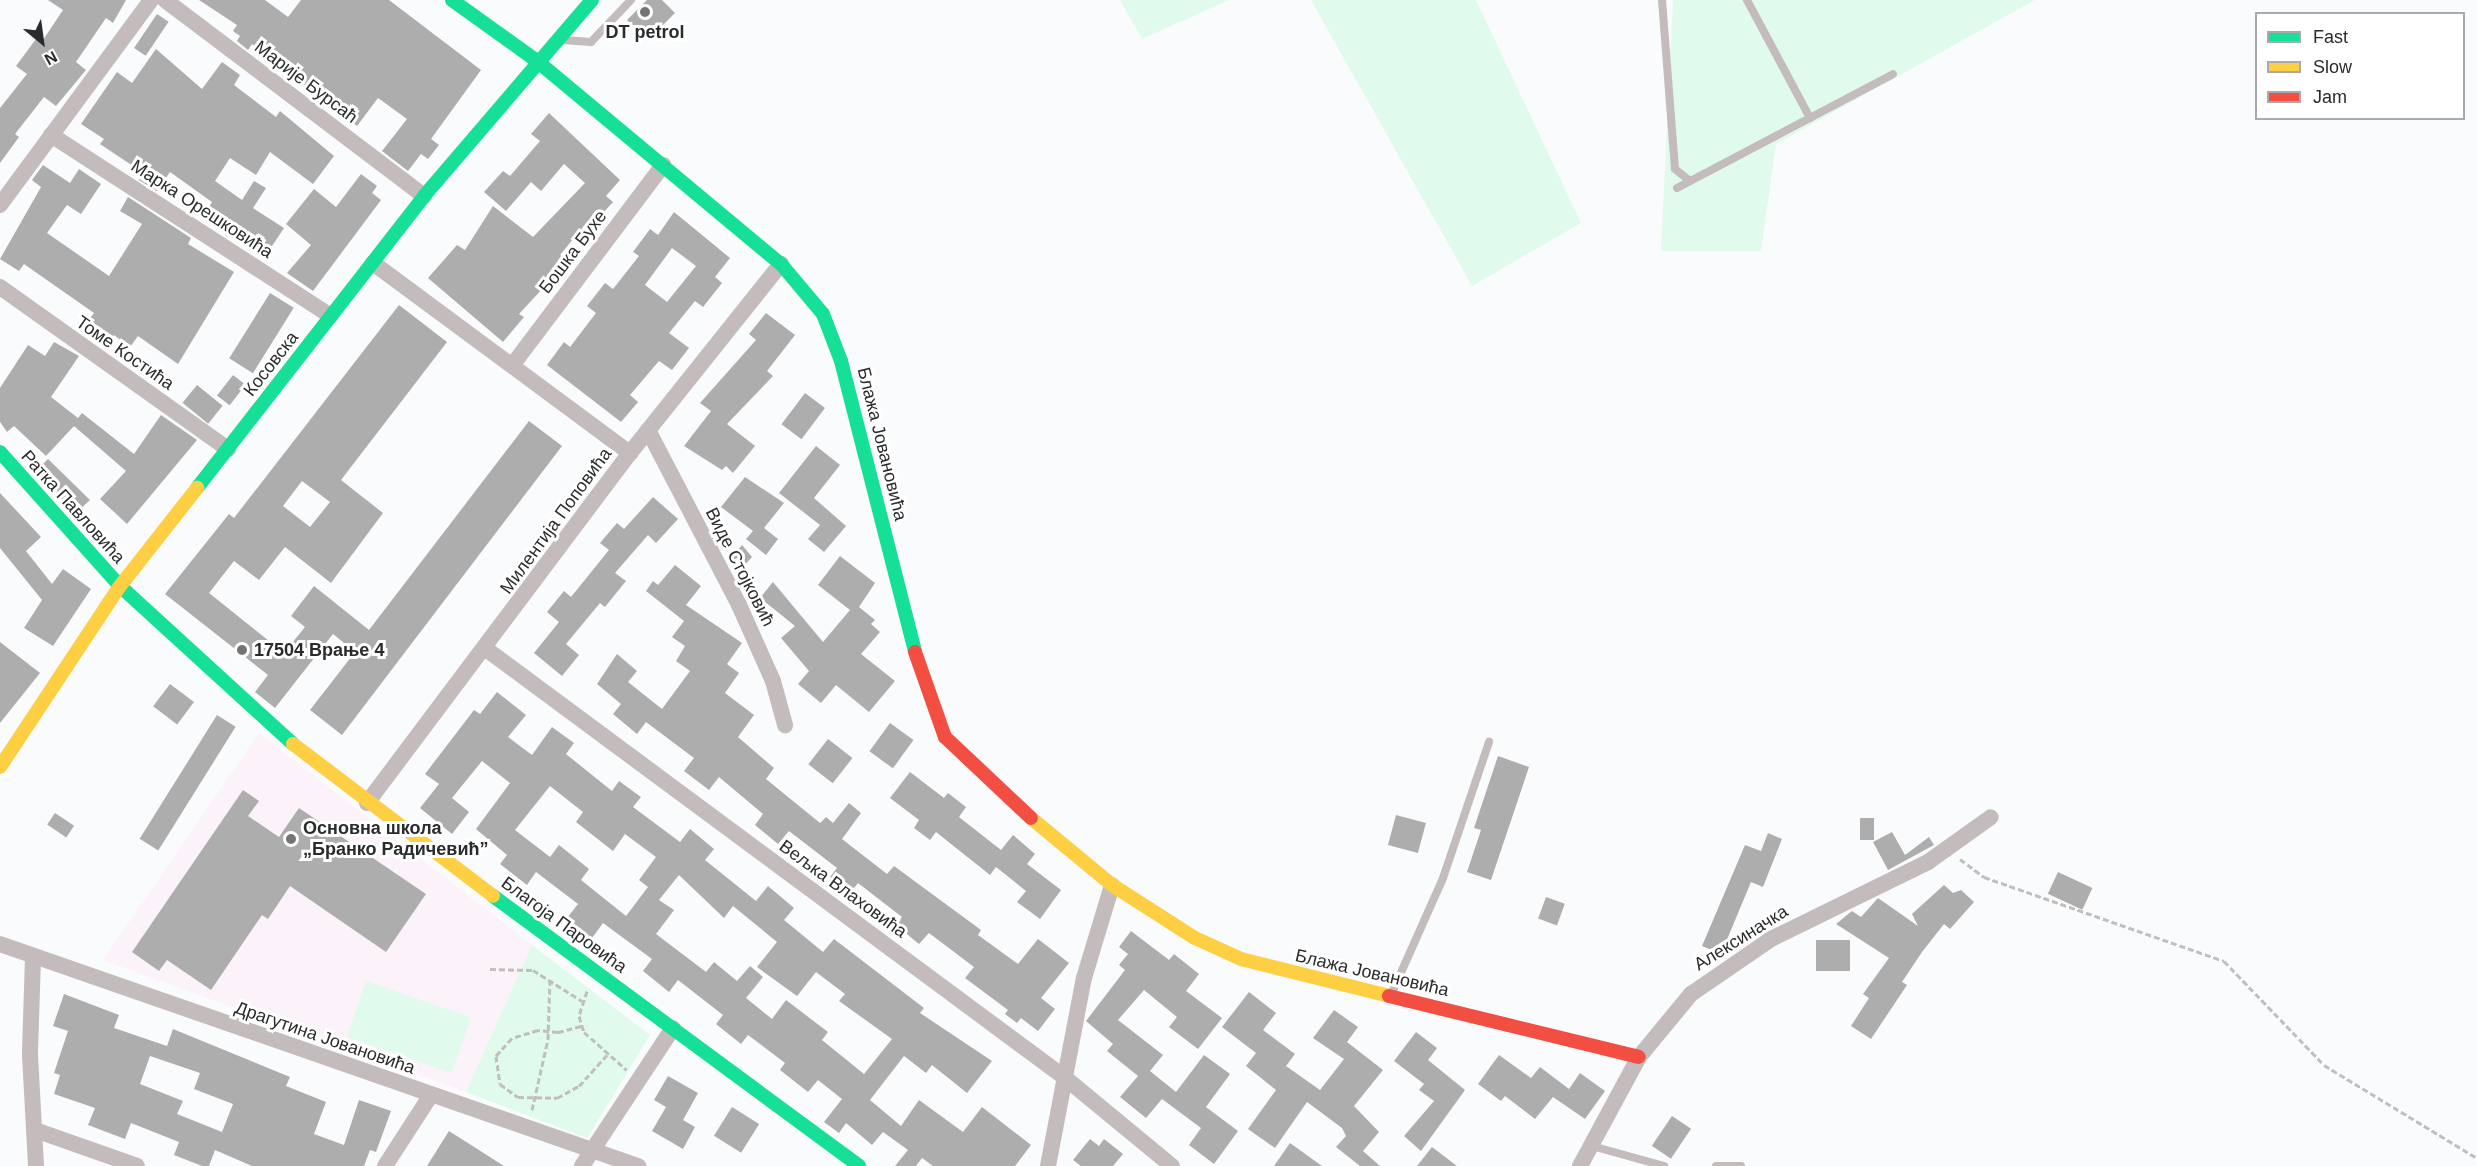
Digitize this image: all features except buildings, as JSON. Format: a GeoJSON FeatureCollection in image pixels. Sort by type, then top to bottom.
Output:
{"type":"FeatureCollection","features":[{"type":"Feature","properties":{"kind":"street"},"geometry":{"type":"LineString","coordinates":[[0,205],[151,0]]}},
{"type":"Feature","properties":{"kind":"street","name":"Марије Бурсаћ"},"geometry":{"type":"LineString","coordinates":[[165,0],[424,196]]}},
{"type":"Feature","properties":{"kind":"street","name":"Блажа Јовановића"},"geometry":{"type":"LineString","coordinates":[[452,0],[537,61],[781,264],[823,314],[838,349],[923,686],[945,738],[992,785],[1112,885],[1195,938],[1241,959],[1389,998],[1639,1057]]}},
{"type":"Feature","properties":{"kind":"street","name":"Косовска"},"geometry":{"type":"LineString","coordinates":[[0,766],[120,586],[424,196],[537,61],[592,0]]}},
{"type":"Feature","properties":{"kind":"street","name":"Марка Орешковића"},"geometry":{"type":"LineString","coordinates":[[51,135],[332,316]]}},
{"type":"Feature","properties":{"kind":"street","name":"Бошка Бухе"},"geometry":{"type":"LineString","coordinates":[[514,363],[663,165]]}},
{"type":"Feature","properties":{"kind":"street"},"geometry":{"type":"LineString","coordinates":[[373,263],[514,363],[630,453]]}},
{"type":"Feature","properties":{"kind":"street","name":"Милентија Поповића"},"geometry":{"type":"LineString","coordinates":[[367,803],[486,649],[630,453],[781,264]]}},
{"type":"Feature","properties":{"kind":"street","name":"Томе Костића"},"geometry":{"type":"LineString","coordinates":[[0,287],[228,449]]}},
{"type":"Feature","properties":{"kind":"street","name":"Виде Стојковић"},"geometry":{"type":"LineString","coordinates":[[648,430],[739,605],[773,681],[785,725]]}},
{"type":"Feature","properties":{"kind":"street","name":"Ратка Павловића"},"geometry":{"type":"LineString","coordinates":[[0,452],[120,586]]}},
{"type":"Feature","properties":{"kind":"street","name":"Благоја Паровића"},"geometry":{"type":"LineString","coordinates":[[120,586],[214,679],[367,803],[859,1166]]}},
{"type":"Feature","properties":{"kind":"street","name":"Вељка Влаховића"},"geometry":{"type":"LineString","coordinates":[[486,649],[1064,1077],[1172,1166]]}},
{"type":"Feature","properties":{"kind":"street","name":"Алексиначка"},"geometry":{"type":"LineString","coordinates":[[1580,1166],[1639,1057],[1684,1002],[1711,978],[1771,939],[1948,849],[1992,817]]}},
{"type":"Feature","properties":{"kind":"street"},"geometry":{"type":"LineString","coordinates":[[1048,1166],[1064,1077],[1094,937],[1112,885]]}},
{"type":"Feature","properties":{"kind":"street","name":"Драгутина Јовановића"},"geometry":{"type":"LineString","coordinates":[[0,944],[638,1166]]}},
{"type":"Feature","properties":{"kind":"street"},"geometry":{"type":"LineString","coordinates":[[33,957],[30,1055],[36,1166]]}},
{"type":"Feature","properties":{"kind":"street"},"geometry":{"type":"LineString","coordinates":[[582,1166],[674,1028]]}},
{"type":"Feature","properties":{"kind":"street"},"geometry":{"type":"LineString","coordinates":[[385,1166],[431,1095]]}},
{"type":"Feature","properties":{"kind":"street"},"geometry":{"type":"LineString","coordinates":[[35,1131],[137,1166]]}},
{"type":"Feature","properties":{"kind":"lane"},"geometry":{"type":"LineString","coordinates":[[557,40],[591,42],[631,0]]}},
{"type":"Feature","properties":{"kind":"lane"},"geometry":{"type":"LineString","coordinates":[[1662,0],[1675,169],[1690,181]]}},
{"type":"Feature","properties":{"kind":"lane"},"geometry":{"type":"LineString","coordinates":[[1747,0],[1810,118]]}},
{"type":"Feature","properties":{"kind":"lane"},"geometry":{"type":"LineString","coordinates":[[1677,188],[1893,74]]}},
{"type":"Feature","properties":{"kind":"lane"},"geometry":{"type":"LineString","coordinates":[[1389,998],[1412,956],[1443,878],[1489,742]]}},
{"type":"Feature","properties":{"kind":"lane"},"geometry":{"type":"LineString","coordinates":[[1592,1146],[1665,1166]]}},
{"type":"Feature","properties":{"kind":"lane"},"geometry":{"type":"LineString","coordinates":[[1716,1166],[1741,1166]]}},
{"type":"Feature","properties":{"kind":"path"},"geometry":{"type":"LineString","coordinates":[[1948,849],[1984,878],[2224,962],[2324,1065],[2477,1158]]}},
{"type":"Feature","properties":{"kind":"path"},"geometry":{"type":"LineString","coordinates":[[490,969],[522,967],[550,979],[582,1001]]}},
{"type":"Feature","properties":{"kind":"path"},"geometry":{"type":"LineString","coordinates":[[529,1116],[535,1100],[548,1032],[550,979]]}},
{"type":"Feature","properties":{"kind":"path"},"geometry":{"type":"LineString","coordinates":[[579,981],[597,995]]}},
{"type":"Feature","properties":{"kind":"path"},"geometry":{"type":"LineString","coordinates":[[588,988],[582,1001],[581,1026],[607,1055],[629,1071]]}},
{"type":"Feature","properties":{"kind":"path"},"geometry":{"type":"LineString","coordinates":[[581,1026],[548,1032],[522,1033],[496,1056],[500,1084],[518,1097],[535,1100],[557,1098],[579,1086],[607,1055]]}},
{"type":"Feature","properties":{"kind":"path"},"geometry":{"type":"LineString","coordinates":[[623,1080],[634,1062]]}},
{"type":"Feature","properties":{"kind":"shaded area","name":"Основна школа „Бранко Радичевић”"},"geometry":{"type":"Polygon","coordinates":[[[259,733],[532,945],[466,1092],[103,960],[259,733]]]}},
{"type":"Feature","properties":{"kind":"green space"},"geometry":{"type":"Polygon","coordinates":[[[1120,0],[1229,0],[1142,39],[1120,0]]]}},
{"type":"Feature","properties":{"kind":"green space"},"geometry":{"type":"Polygon","coordinates":[[[1311,0],[1476,0],[1581,223],[1472,286],[1311,0]]]}},
{"type":"Feature","properties":{"kind":"green space"},"geometry":{"type":"Polygon","coordinates":[[[1673,0],[2035,0],[1776,144],[1761,251],[1661,251],[1673,0]]]}},
{"type":"Feature","properties":{"kind":"green space"},"geometry":{"type":"Polygon","coordinates":[[[532,945],[650,1035],[587,1138],[466,1092],[532,945]]]}},
{"type":"Feature","properties":{"kind":"green space"},"geometry":{"type":"Polygon","coordinates":[[[366,981],[471,1017],[452,1073],[347,1037],[366,981]]]}},
{"type":"Feature","properties":{"kind":"traffic: fast"},"geometry":{"type":"LineString","coordinates":[[452,0],[537,61],[781,264],[823,314],[841,361],[915,652]]}},
{"type":"Feature","properties":{"kind":"traffic: fast"},"geometry":{"type":"LineString","coordinates":[[197,488],[424,196],[592,0]]}},
{"type":"Feature","properties":{"kind":"traffic: fast"},"geometry":{"type":"LineString","coordinates":[[0,452],[120,586],[293,744]]}},
{"type":"Feature","properties":{"kind":"traffic: fast"},"geometry":{"type":"LineString","coordinates":[[493,896],[859,1166]]}},
{"type":"Feature","properties":{"kind":"traffic: slow"},"geometry":{"type":"LineString","coordinates":[[0,767],[120,586],[197,488]]}},
{"type":"Feature","properties":{"kind":"traffic: slow"},"geometry":{"type":"LineString","coordinates":[[293,744],[493,896]]}},
{"type":"Feature","properties":{"kind":"traffic: slow"},"geometry":{"type":"LineString","coordinates":[[1031,818],[1112,885],[1195,938],[1241,959],[1389,996]]}},
{"type":"Feature","properties":{"kind":"traffic: jam"},"geometry":{"type":"LineString","coordinates":[[915,652],[945,737],[1031,818]]}},
{"type":"Feature","properties":{"kind":"traffic: jam"},"geometry":{"type":"LineString","coordinates":[[1389,996],[1639,1057]]}},
{"type":"Feature","properties":{"kind":"place","name":"DT petrol"},"geometry":{"type":"Point","coordinates":[645,12]}},
{"type":"Feature","properties":{"kind":"place","name":"17504 Врање 4"},"geometry":{"type":"Point","coordinates":[242,650]}},
{"type":"Feature","properties":{"kind":"place","name":"Основна школа „Бранко Радичевић”"},"geometry":{"type":"Point","coordinates":[291,839]}}]}
